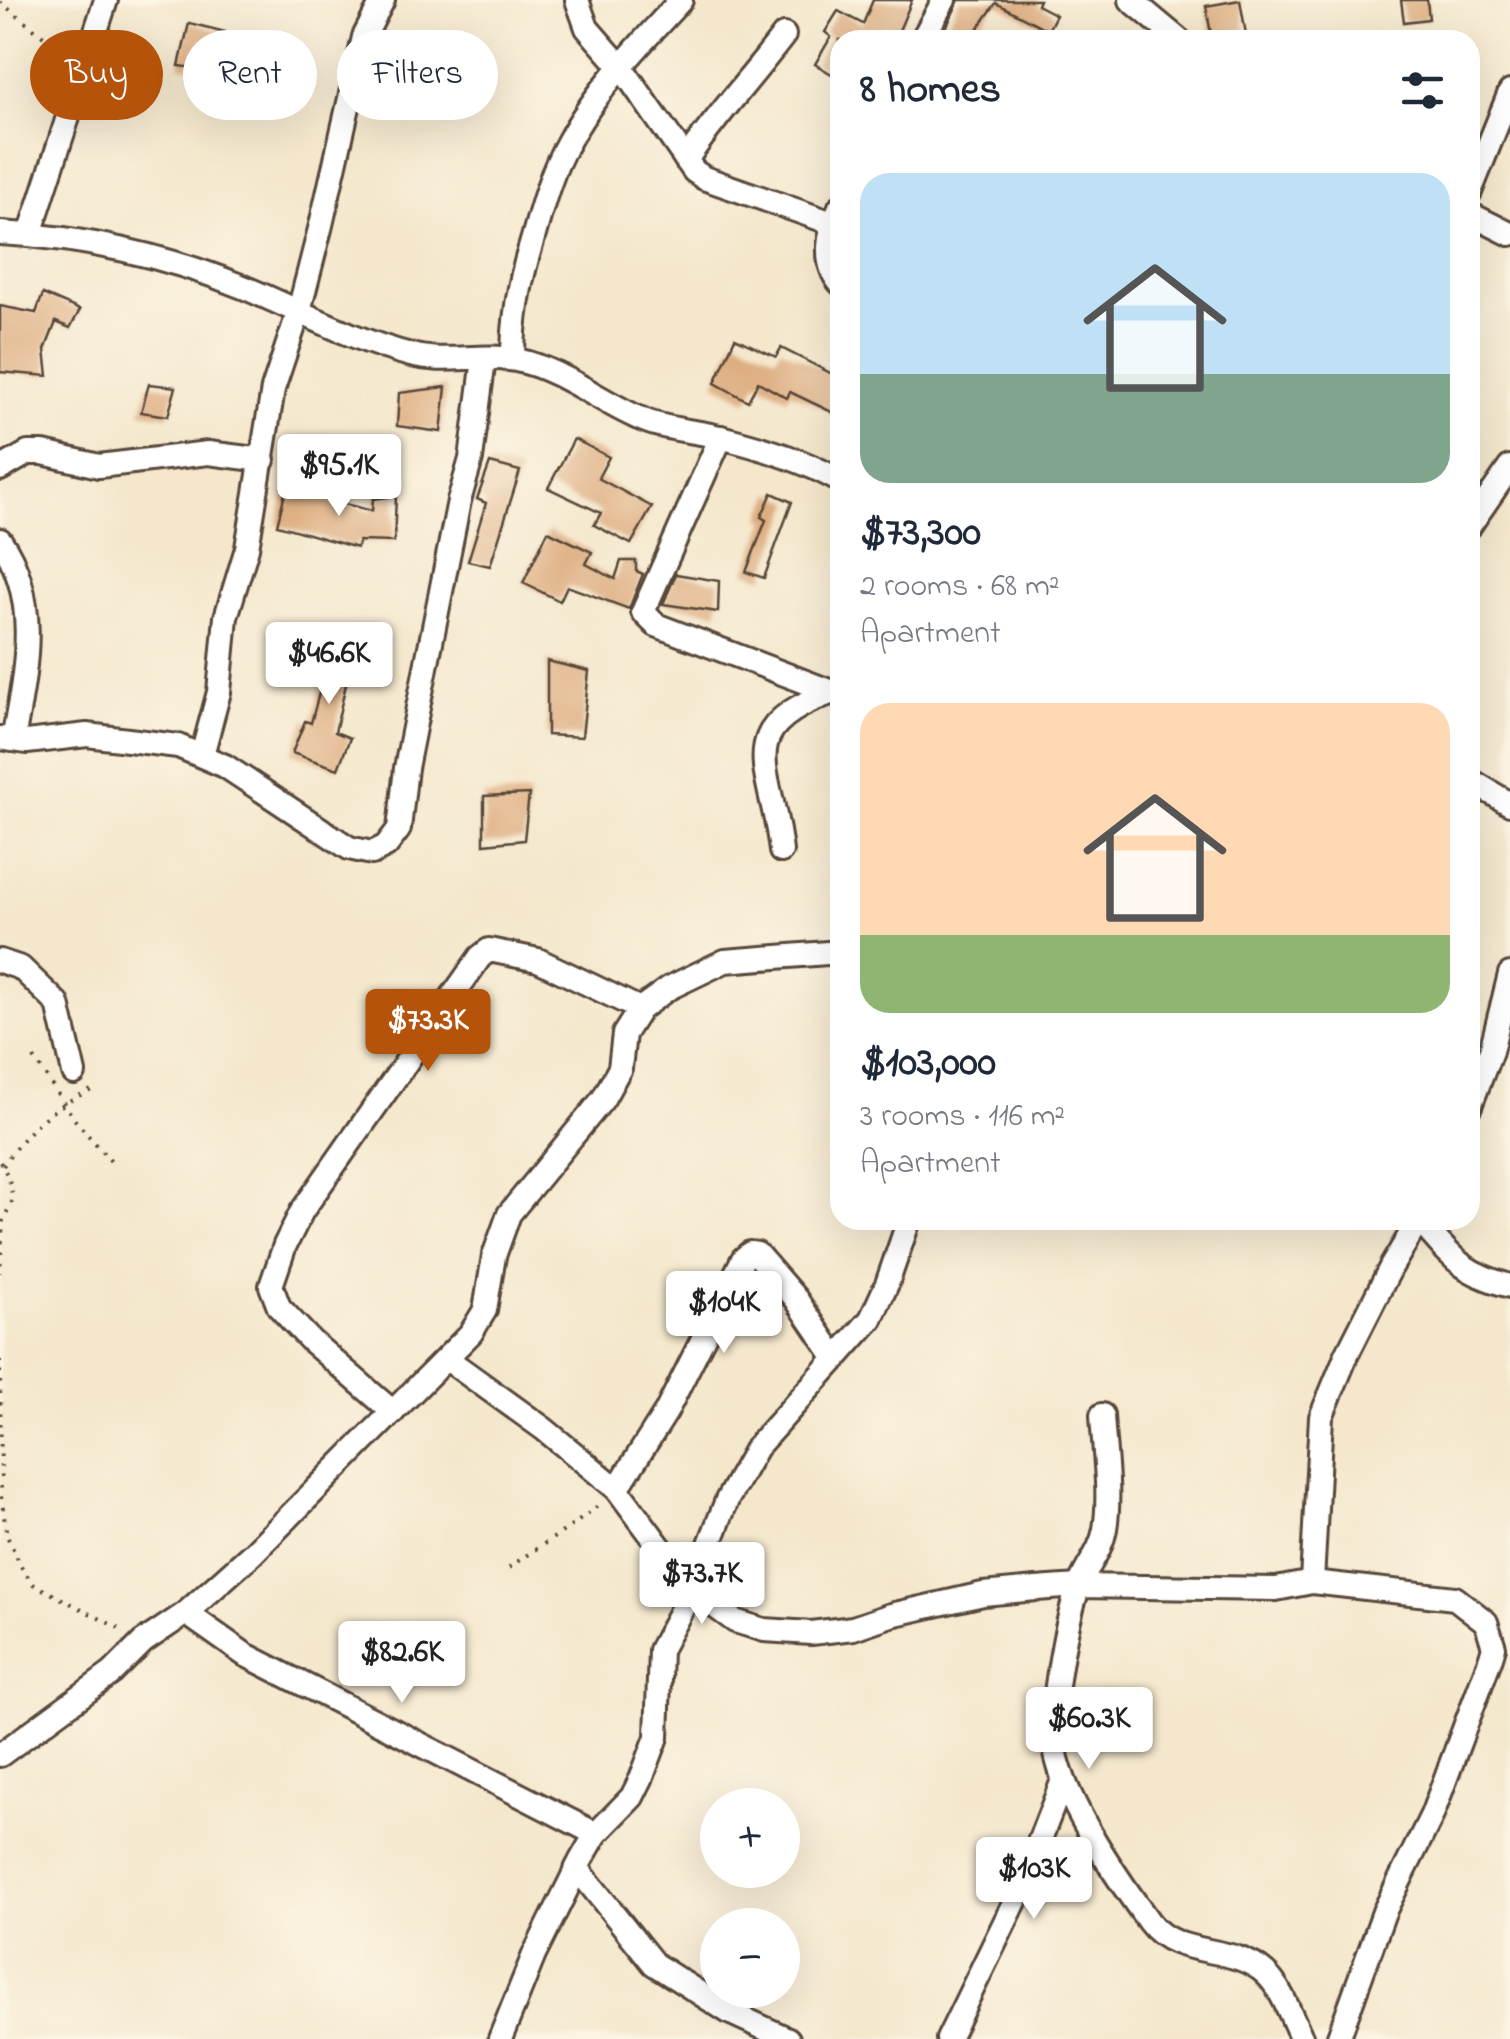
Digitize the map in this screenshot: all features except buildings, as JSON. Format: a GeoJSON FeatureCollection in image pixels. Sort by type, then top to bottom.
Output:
{"type":"FeatureCollection","features":[{"type":"Feature","properties":{"kind":"street"},"geometry":{"type":"LineString","coordinates":[[96,30],[106,0]]}},
{"type":"Feature","properties":{"kind":"street"},"geometry":{"type":"LineString","coordinates":[[202,756],[219,692],[226,617],[247,548],[273,390],[299,312],[364,36],[383,0]]}},
{"type":"Feature","properties":{"kind":"street"},"geometry":{"type":"LineString","coordinates":[[576,0],[587,28],[622,68],[686,160],[704,178],[830,213]]}},
{"type":"Feature","properties":{"kind":"street"},"geometry":{"type":"LineString","coordinates":[[513,359],[517,298],[546,192],[582,119],[681,0]]}},
{"type":"Feature","properties":{"kind":"street"},"geometry":{"type":"LineString","coordinates":[[928,30],[944,0]]}},
{"type":"Feature","properties":{"kind":"street"},"geometry":{"type":"LineString","coordinates":[[1131,0],[1167,30]]}},
{"type":"Feature","properties":{"kind":"street"},"geometry":{"type":"LineString","coordinates":[[686,160],[713,120],[748,83],[784,35]]}},
{"type":"Feature","properties":{"kind":"street"},"geometry":{"type":"LineString","coordinates":[[1480,167],[1510,92]]}},
{"type":"Feature","properties":{"kind":"street"},"geometry":{"type":"LineString","coordinates":[[30,234],[67,120]]}},
{"type":"Feature","properties":{"kind":"street"},"geometry":{"type":"LineString","coordinates":[[1480,219],[1510,234]]}},
{"type":"Feature","properties":{"kind":"street"},"geometry":{"type":"LineString","coordinates":[[0,233],[68,239],[159,259],[239,286],[345,333],[414,356],[513,359],[534,365],[651,423],[722,437],[814,466],[830,475]]}},
{"type":"Feature","properties":{"kind":"street"},"geometry":{"type":"LineString","coordinates":[[0,540],[13,558],[26,606],[26,676],[6,739],[27,742],[87,735],[178,746],[242,777],[350,848],[372,852],[386,846],[399,829],[403,782],[471,459],[484,359]]}},
{"type":"Feature","properties":{"kind":"street"},"geometry":{"type":"LineString","coordinates":[[722,437],[643,612],[656,626],[830,689]]}},
{"type":"Feature","properties":{"kind":"street"},"geometry":{"type":"LineString","coordinates":[[0,469],[28,453],[99,466],[208,453],[263,460]]}},
{"type":"Feature","properties":{"kind":"street"},"geometry":{"type":"LineString","coordinates":[[1480,510],[1510,467]]}},
{"type":"Feature","properties":{"kind":"street"},"geometry":{"type":"LineString","coordinates":[[781,850],[764,772],[765,742],[782,717],[803,703],[830,693]]}},
{"type":"Feature","properties":{"kind":"street"},"geometry":{"type":"LineString","coordinates":[[1480,786],[1510,804]]}},
{"type":"Feature","properties":{"kind":"street"},"geometry":{"type":"LineString","coordinates":[[393,1412],[311,1342],[279,1307],[271,1286],[302,1211],[418,1043],[489,950],[538,960],[640,1009]]}},
{"type":"Feature","properties":{"kind":"street"},"geometry":{"type":"LineString","coordinates":[[0,1755],[186,1613],[295,1513],[471,1332],[485,1310],[501,1228],[604,1098],[620,1068],[624,1034],[640,1009],[669,988],[726,961],[830,953]]}},
{"type":"Feature","properties":{"kind":"street"},"geometry":{"type":"LineString","coordinates":[[0,960],[21,968],[58,1004],[74,1073]]}},
{"type":"Feature","properties":{"kind":"street"},"geometry":{"type":"LineString","coordinates":[[1480,1080],[1510,974]]}},
{"type":"Feature","properties":{"kind":"street"},"geometry":{"type":"LineString","coordinates":[[500,2039],[534,1955],[577,1868],[596,1834],[632,1797],[652,1751],[657,1737],[660,1650],[692,1590],[727,1500],[756,1448],[872,1319],[905,1230]]}},
{"type":"Feature","properties":{"kind":"street"},"geometry":{"type":"LineString","coordinates":[[1312,1582],[1321,1417],[1356,1336],[1414,1230]]}},
{"type":"Feature","properties":{"kind":"street"},"geometry":{"type":"LineString","coordinates":[[1429,1230],[1466,1269],[1510,1286]]}},
{"type":"Feature","properties":{"kind":"street"},"geometry":{"type":"LineString","coordinates":[[616,1489],[666,1412],[743,1259],[750,1254],[757,1254],[796,1300],[836,1358]]}},
{"type":"Feature","properties":{"kind":"street"},"geometry":{"type":"LineString","coordinates":[[446,1359],[544,1429],[616,1489],[692,1590],[735,1621],[764,1630],[811,1632],[852,1628],[983,1594],[1078,1586],[1276,1589],[1312,1582],[1455,1598],[1486,1622],[1494,1647],[1432,1815],[1384,1912],[1338,2039]]}},
{"type":"Feature","properties":{"kind":"street"},"geometry":{"type":"LineString","coordinates":[[1102,1414],[1106,1525],[1096,1557],[1078,1586],[1065,1644],[1054,1721],[1063,1780],[1110,1868],[1156,1932],[1174,1944],[1227,1953],[1265,1972],[1302,2039]]}},
{"type":"Feature","properties":{"kind":"street"},"geometry":{"type":"LineString","coordinates":[[186,1613],[244,1654],[596,1834]]}},
{"type":"Feature","properties":{"kind":"street"},"geometry":{"type":"LineString","coordinates":[[948,2039],[1020,1892],[1063,1780]]}},
{"type":"Feature","properties":{"kind":"street"},"geometry":{"type":"LineString","coordinates":[[577,1868],[654,1964],[729,2012],[788,2039]]}},
{"type":"Feature","properties":{"kind":"path"},"geometry":{"type":"LineString","coordinates":[[0,2],[36,30]]}},
{"type":"Feature","properties":{"kind":"path"},"geometry":{"type":"LineString","coordinates":[[34,1058],[114,1166]]}},
{"type":"Feature","properties":{"kind":"path"},"geometry":{"type":"LineString","coordinates":[[0,1273],[3,1220],[13,1200],[1,1164],[23,1134],[64,1103],[97,1088]]}},
{"type":"Feature","properties":{"kind":"path"},"geometry":{"type":"LineString","coordinates":[[0,1360],[1,1496],[6,1536],[22,1568],[33,1584],[144,1642]]}},
{"type":"Feature","properties":{"kind":"path"},"geometry":{"type":"LineString","coordinates":[[509,1568],[578,1524],[616,1489]]}}]}
